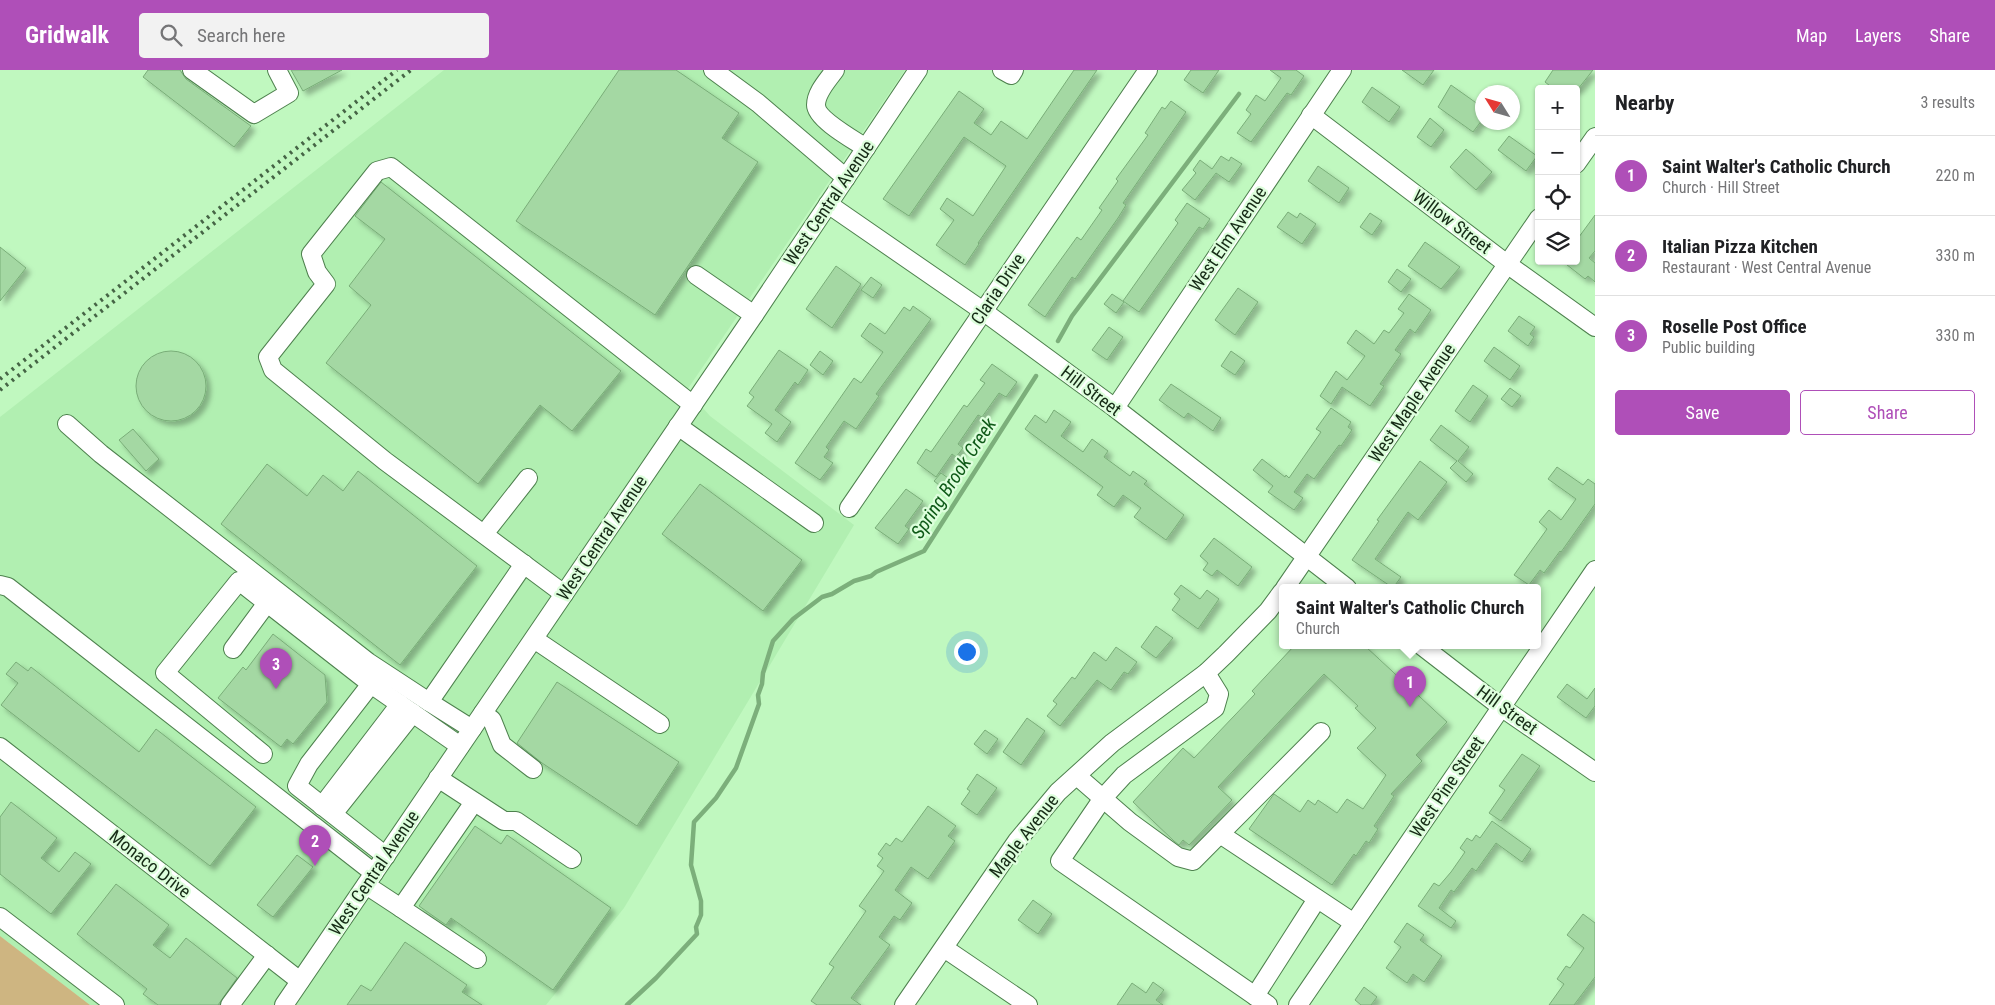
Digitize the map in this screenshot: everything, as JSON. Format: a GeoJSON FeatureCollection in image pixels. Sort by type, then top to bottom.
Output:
{"type":"FeatureCollection","features":[{"type":"Feature","properties":{"kind":"street"},"geometry":{"type":"LineString","coordinates":[[192,70],[254,114],[289,93],[276,70]]}},
{"type":"Feature","properties":{"kind":"street"},"geometry":{"type":"LineString","coordinates":[[713,70],[758,103],[846,178]]}},
{"type":"Feature","properties":{"kind":"street"},"geometry":{"type":"LineString","coordinates":[[835,70],[820,91],[816,106],[821,116],[866,148]]}},
{"type":"Feature","properties":{"kind":"street"},"geometry":{"type":"LineString","coordinates":[[1002,70],[1011,74],[1014,70]]}},
{"type":"Feature","properties":{"kind":"street","name":"Claria Drive"},"geometry":{"type":"LineString","coordinates":[[849,508],[1148,70]]}},
{"type":"Feature","properties":{"kind":"street","name":"West Elm Avenue"},"geometry":{"type":"LineString","coordinates":[[1115,408],[1342,70]]}},
{"type":"Feature","properties":{"kind":"street","name":"West Central Avenue"},"geometry":{"type":"LineString","coordinates":[[284,1005],[754,315],[916,71]]}},
{"type":"Feature","properties":{"kind":"street","name":"Willow Street"},"geometry":{"type":"LineString","coordinates":[[1312,115],[1507,264],[1595,327]]}},
{"type":"Feature","properties":{"kind":"street"},"geometry":{"type":"LineString","coordinates":[[1580,158],[1595,137]]}},
{"type":"Feature","properties":{"kind":"street"},"geometry":{"type":"LineString","coordinates":[[564,594],[385,461],[273,370],[268,357],[326,284],[317,272],[311,254],[377,171],[391,167],[693,405]]}},
{"type":"Feature","properties":{"kind":"street","name":"Hill Street"},"geometry":{"type":"LineString","coordinates":[[828,204],[984,311],[1115,408],[1342,584]]}},
{"type":"Feature","properties":{"kind":"street","name":"West Maple Avenue"},"geometry":{"type":"LineString","coordinates":[[1288,584],[1538,220]]}},
{"type":"Feature","properties":{"kind":"street"},"geometry":{"type":"LineString","coordinates":[[696,275],[754,315]]}},
{"type":"Feature","properties":{"kind":"street"},"geometry":{"type":"LineString","coordinates":[[67,424],[109,460],[368,662],[472,729]]}},
{"type":"Feature","properties":{"kind":"street"},"geometry":{"type":"LineString","coordinates":[[678,426],[814,523]]}},
{"type":"Feature","properties":{"kind":"street"},"geometry":{"type":"LineString","coordinates":[[484,534],[528,478]]}},
{"type":"Feature","properties":{"kind":"street"},"geometry":{"type":"LineString","coordinates":[[429,702],[524,564]]}},
{"type":"Feature","properties":{"kind":"street","name":"West Pine Street"},"geometry":{"type":"LineString","coordinates":[[1541,649],[1595,570]]}},
{"type":"Feature","properties":{"kind":"street"},"geometry":{"type":"LineString","coordinates":[[263,754],[165,673],[239,581],[371,684],[460,746]]}},
{"type":"Feature","properties":{"kind":"street"},"geometry":{"type":"LineString","coordinates":[[0,585],[8,587],[370,879],[401,908],[476,959]]}},
{"type":"Feature","properties":{"kind":"street"},"geometry":{"type":"LineString","coordinates":[[1279,596],[1268,611],[1206,673],[1218,694],[1215,708],[1124,775],[1103,798],[1060,862],[1262,1000],[1317,898]]}},
{"type":"Feature","properties":{"kind":"street"},"geometry":{"type":"LineString","coordinates":[[233,648],[267,603]]}},
{"type":"Feature","properties":{"kind":"street"},"geometry":{"type":"LineString","coordinates":[[534,639],[660,724]]}},
{"type":"Feature","properties":{"kind":"street","name":"Hill Street"},"geometry":{"type":"LineString","coordinates":[[1426,649],[1501,707],[1595,772]]}},
{"type":"Feature","properties":{"kind":"street","name":"West Pine Street"},"geometry":{"type":"LineString","coordinates":[[1298,1005],[1541,649]]}},
{"type":"Feature","properties":{"kind":"street","name":"Maple Avenue"},"geometry":{"type":"LineString","coordinates":[[904,1005],[1016,841],[1058,792],[1112,743],[1206,673]]}},
{"type":"Feature","properties":{"kind":"street"},"geometry":{"type":"LineString","coordinates":[[371,684],[309,764],[297,786],[386,856]]}},
{"type":"Feature","properties":{"kind":"street"},"geometry":{"type":"LineString","coordinates":[[327,810],[407,709]]}},
{"type":"Feature","properties":{"kind":"street"},"geometry":{"type":"LineString","coordinates":[[483,713],[492,720],[502,745],[533,769]]}},
{"type":"Feature","properties":{"kind":"street"},"geometry":{"type":"LineString","coordinates":[[1077,776],[1130,822],[1178,857],[1193,861],[1321,732]]}},
{"type":"Feature","properties":{"kind":"street","name":"Monaco Drive"},"geometry":{"type":"LineString","coordinates":[[0,748],[300,981]]}},
{"type":"Feature","properties":{"kind":"street"},"geometry":{"type":"LineString","coordinates":[[438,778],[504,822],[516,821],[572,859]]}},
{"type":"Feature","properties":{"kind":"street"},"geometry":{"type":"LineString","coordinates":[[401,908],[474,802]]}},
{"type":"Feature","properties":{"kind":"street"},"geometry":{"type":"LineString","coordinates":[[1220,834],[1354,923]]}},
{"type":"Feature","properties":{"kind":"street"},"geometry":{"type":"LineString","coordinates":[[0,917],[115,1005]]}},
{"type":"Feature","properties":{"kind":"street"},"geometry":{"type":"LineString","coordinates":[[944,948],[1028,1005]]}},
{"type":"Feature","properties":{"kind":"street"},"geometry":{"type":"LineString","coordinates":[[230,1005],[267,956]]}},
{"type":"Feature","properties":{"kind":"shaded area"},"geometry":{"type":"Polygon","coordinates":[[[444,70],[905,70],[687,390],[710,416],[854,525],[624,908],[546,1005],[90,1005],[0,936],[0,417],[444,70]]]}},
{"type":"Feature","properties":{"kind":"shaded area"},"geometry":{"type":"Polygon","coordinates":[[[0,936],[90,1005],[0,1005],[0,936]]]}},
{"type":"Feature","properties":{"kind":"building"},"geometry":{"type":"Polygon","coordinates":[[[148,70],[180,70],[186,79],[251,126],[234,147],[143,77],[148,70]]]}},
{"type":"Feature","properties":{"kind":"building"},"geometry":{"type":"Polygon","coordinates":[[[291,70],[342,70],[303,91],[291,70]]]}},
{"type":"Feature","properties":{"kind":"building"},"geometry":{"type":"Polygon","coordinates":[[[619,70],[676,70],[739,113],[722,138],[758,162],[655,315],[516,221],[619,70]]]}},
{"type":"Feature","properties":{"kind":"building"},"geometry":{"type":"Polygon","coordinates":[[[1074,70],[1097,70],[978,243],[965,265],[936,245],[954,220],[940,209],[947,198],[973,216],[1006,166],[964,137],[909,216],[883,199],[959,91],[984,109],[974,123],[991,135],[1001,121],[1027,139],[1074,70]]]}},
{"type":"Feature","properties":{"kind":"building"},"geometry":{"type":"Polygon","coordinates":[[[1191,70],[1219,70],[1203,93],[1184,80],[1191,70]]]}},
{"type":"Feature","properties":{"kind":"building"},"geometry":{"type":"Polygon","coordinates":[[[1270,70],[1296,70],[1304,76],[1291,95],[1287,93],[1251,142],[1237,133],[1251,114],[1246,110],[1256,95],[1265,101],[1281,78],[1270,70]]]}},
{"type":"Feature","properties":{"kind":"building"},"geometry":{"type":"Polygon","coordinates":[[[1402,70],[1434,70],[1423,85],[1402,70]]]}},
{"type":"Feature","properties":{"kind":"building"},"geometry":{"type":"Polygon","coordinates":[[[1553,70],[1593,70],[1580,86],[1549,85],[1545,82],[1553,70]]]}},
{"type":"Feature","properties":{"kind":"building"},"geometry":{"type":"Polygon","coordinates":[[[1451,85],[1475,102],[1475,129],[1473,132],[1438,107],[1451,85]]]}},
{"type":"Feature","properties":{"kind":"building"},"geometry":{"type":"Polygon","coordinates":[[[1372,87],[1400,107],[1389,122],[1362,102],[1372,87]]]}},
{"type":"Feature","properties":{"kind":"building"},"geometry":{"type":"Polygon","coordinates":[[[1171,101],[1186,112],[1123,203],[1126,205],[1118,218],[1075,279],[1072,277],[1045,317],[1028,305],[1077,237],[1081,240],[1102,210],[1099,208],[1118,181],[1116,179],[1148,135],[1145,133],[1162,107],[1165,109],[1171,101]]]}},
{"type":"Feature","properties":{"kind":"building"},"geometry":{"type":"Polygon","coordinates":[[[1430,118],[1444,130],[1431,147],[1417,137],[1430,118]]]}},
{"type":"Feature","properties":{"kind":"building"},"geometry":{"type":"Polygon","coordinates":[[[1509,136],[1535,155],[1535,159],[1526,171],[1498,150],[1509,136]]]}},
{"type":"Feature","properties":{"kind":"building"},"geometry":{"type":"Polygon","coordinates":[[[1466,149],[1492,172],[1476,190],[1450,167],[1466,149]]]}},
{"type":"Feature","properties":{"kind":"building"},"geometry":{"type":"Polygon","coordinates":[[[1221,156],[1229,161],[1231,157],[1242,164],[1229,182],[1216,173],[1195,200],[1182,190],[1196,173],[1193,170],[1200,160],[1212,169],[1221,156]]]}},
{"type":"Feature","properties":{"kind":"building"},"geometry":{"type":"Polygon","coordinates":[[[1318,166],[1349,188],[1339,203],[1308,181],[1318,166]]]}},
{"type":"Feature","properties":{"kind":"building"},"geometry":{"type":"Polygon","coordinates":[[[381,182],[621,371],[572,431],[540,405],[478,484],[326,363],[371,305],[349,286],[385,239],[355,216],[381,182]]]}},
{"type":"Feature","properties":{"kind":"building"},"geometry":{"type":"Polygon","coordinates":[[[1187,203],[1210,219],[1203,229],[1199,227],[1139,312],[1123,301],[1178,223],[1175,220],[1187,203]]]}},
{"type":"Feature","properties":{"kind":"building"},"geometry":{"type":"Polygon","coordinates":[[[1288,212],[1297,218],[1300,213],[1316,224],[1302,244],[1277,227],[1288,212]]]}},
{"type":"Feature","properties":{"kind":"building"},"geometry":{"type":"Polygon","coordinates":[[[1370,213],[1382,221],[1372,235],[1360,227],[1370,213]]]}},
{"type":"Feature","properties":{"kind":"building"},"geometry":{"type":"Polygon","coordinates":[[[1595,215],[1595,251],[1589,258],[1595,263],[1595,282],[1588,276],[1585,279],[1567,265],[1580,265],[1580,236],[1595,215]]]}},
{"type":"Feature","properties":{"kind":"building"},"geometry":{"type":"Polygon","coordinates":[[[1425,242],[1460,267],[1441,289],[1408,266],[1425,242]]]}},
{"type":"Feature","properties":{"kind":"building"},"geometry":{"type":"Polygon","coordinates":[[[0,247],[26,268],[0,301],[0,247]]]}},
{"type":"Feature","properties":{"kind":"building"},"geometry":{"type":"Polygon","coordinates":[[[836,266],[861,284],[832,328],[806,309],[836,266]]]}},
{"type":"Feature","properties":{"kind":"building"},"geometry":{"type":"Polygon","coordinates":[[[1397,269],[1411,279],[1401,292],[1388,282],[1397,269]]]}},
{"type":"Feature","properties":{"kind":"building"},"geometry":{"type":"Polygon","coordinates":[[[871,277],[882,285],[873,298],[861,290],[871,277]]]}},
{"type":"Feature","properties":{"kind":"building"},"geometry":{"type":"Polygon","coordinates":[[[1238,288],[1258,302],[1235,335],[1215,320],[1238,288]]]}},
{"type":"Feature","properties":{"kind":"building"},"geometry":{"type":"Polygon","coordinates":[[[1112,294],[1124,302],[1116,313],[1104,304],[1112,294]]]}},
{"type":"Feature","properties":{"kind":"building"},"geometry":{"type":"Polygon","coordinates":[[[1409,294],[1431,310],[1415,333],[1410,329],[1395,350],[1401,354],[1380,384],[1384,386],[1370,406],[1342,387],[1331,404],[1320,396],[1336,371],[1347,380],[1365,356],[1347,343],[1356,330],[1374,344],[1384,330],[1389,333],[1404,313],[1398,309],[1409,294]]]}},
{"type":"Feature","properties":{"kind":"building"},"geometry":{"type":"Polygon","coordinates":[[[913,306],[931,319],[876,394],[879,396],[856,429],[844,421],[826,447],[829,450],[824,457],[833,463],[820,480],[795,463],[854,378],[861,383],[883,352],[861,336],[870,323],[885,334],[904,307],[910,311],[913,306]]]}},
{"type":"Feature","properties":{"kind":"building"},"geometry":{"type":"Polygon","coordinates":[[[1519,316],[1535,327],[1530,334],[1534,337],[1528,346],[1508,331],[1519,316]]]}},
{"type":"Feature","properties":{"kind":"building"},"geometry":{"type":"Polygon","coordinates":[[[1109,327],[1123,337],[1107,360],[1092,350],[1109,327]]]}},
{"type":"Feature","properties":{"kind":"building"},"geometry":{"type":"Polygon","coordinates":[[[1494,347],[1520,366],[1510,380],[1484,361],[1494,347]]]}},
{"type":"Feature","properties":{"kind":"building"},"geometry":{"type":"Polygon","coordinates":[[[779,350],[808,370],[798,385],[795,382],[775,410],[791,422],[777,442],[765,433],[772,424],[747,406],[754,397],[749,393],[779,350]]]}},
{"type":"Feature","properties":{"kind":"building"},"geometry":{"type":"Polygon","coordinates":[[[171,351],[184,354],[196,361],[203,373],[206,386],[203,399],[196,411],[184,418],[171,421],[158,418],[146,411],[139,399],[136,386],[139,373],[146,361],[158,354],[171,351]]]}},
{"type":"Feature","properties":{"kind":"building"},"geometry":{"type":"Polygon","coordinates":[[[820,351],[833,361],[823,375],[810,365],[820,351]]]}},
{"type":"Feature","properties":{"kind":"building"},"geometry":{"type":"Polygon","coordinates":[[[1231,351],[1245,361],[1235,375],[1221,366],[1231,351]]]}},
{"type":"Feature","properties":{"kind":"building"},"geometry":{"type":"Polygon","coordinates":[[[992,364],[1017,382],[1006,397],[999,393],[982,417],[978,415],[958,444],[963,448],[956,457],[952,454],[936,477],[917,463],[926,449],[931,452],[964,405],[967,407],[985,383],[980,380],[992,364]]]}},
{"type":"Feature","properties":{"kind":"building"},"geometry":{"type":"Polygon","coordinates":[[[1171,384],[1221,418],[1213,431],[1188,413],[1184,418],[1159,400],[1171,384]]]}},
{"type":"Feature","properties":{"kind":"building"},"geometry":{"type":"Polygon","coordinates":[[[1473,385],[1488,396],[1470,422],[1455,411],[1473,385]]]}},
{"type":"Feature","properties":{"kind":"building"},"geometry":{"type":"Polygon","coordinates":[[[1510,388],[1521,396],[1512,407],[1501,399],[1510,388]]]}},
{"type":"Feature","properties":{"kind":"building"},"geometry":{"type":"Polygon","coordinates":[[[1331,408],[1351,422],[1348,427],[1352,430],[1314,479],[1307,474],[1294,492],[1303,498],[1294,510],[1268,492],[1273,486],[1253,470],[1262,459],[1289,478],[1321,432],[1316,429],[1331,408]]]}},
{"type":"Feature","properties":{"kind":"building"},"geometry":{"type":"Polygon","coordinates":[[[1054,410],[1071,422],[1061,436],[1083,452],[1092,439],[1108,451],[1104,457],[1130,476],[1133,471],[1147,481],[1144,484],[1184,515],[1166,540],[1134,517],[1141,508],[1123,495],[1114,507],[1097,495],[1103,487],[1025,429],[1035,415],[1046,423],[1054,410]]]}},
{"type":"Feature","properties":{"kind":"building"},"geometry":{"type":"Polygon","coordinates":[[[1441,425],[1469,447],[1458,461],[1473,474],[1466,482],[1450,468],[1457,461],[1430,440],[1441,425]]]}},
{"type":"Feature","properties":{"kind":"building"},"geometry":{"type":"Polygon","coordinates":[[[133,429],[159,459],[146,471],[119,440],[133,429]]]}},
{"type":"Feature","properties":{"kind":"building"},"geometry":{"type":"Polygon","coordinates":[[[1420,461],[1447,482],[1418,520],[1408,512],[1375,559],[1401,577],[1396,584],[1387,584],[1352,560],[1379,521],[1377,520],[1420,461]]]}},
{"type":"Feature","properties":{"kind":"building"},"geometry":{"type":"Polygon","coordinates":[[[267,464],[307,496],[323,475],[343,491],[358,471],[477,566],[400,665],[221,524],[267,464]]]}},
{"type":"Feature","properties":{"kind":"building"},"geometry":{"type":"Polygon","coordinates":[[[1557,467],[1583,485],[1588,479],[1595,484],[1595,504],[1544,573],[1540,570],[1530,584],[1528,584],[1514,575],[1547,529],[1539,522],[1549,510],[1561,520],[1576,499],[1548,479],[1557,467]]]}},
{"type":"Feature","properties":{"kind":"building"},"geometry":{"type":"Polygon","coordinates":[[[941,473],[951,480],[944,489],[934,481],[941,473]]]}},
{"type":"Feature","properties":{"kind":"building"},"geometry":{"type":"Polygon","coordinates":[[[700,484],[802,560],[763,611],[662,534],[700,484]]]}},
{"type":"Feature","properties":{"kind":"building"},"geometry":{"type":"Polygon","coordinates":[[[906,489],[923,501],[905,526],[909,529],[898,544],[875,528],[906,489]]]}},
{"type":"Feature","properties":{"kind":"building"},"geometry":{"type":"Polygon","coordinates":[[[1214,538],[1252,567],[1238,586],[1217,570],[1212,576],[1203,570],[1208,563],[1200,556],[1214,538]]]}},
{"type":"Feature","properties":{"kind":"building"},"geometry":{"type":"Polygon","coordinates":[[[1181,585],[1200,599],[1207,590],[1219,599],[1198,629],[1172,610],[1180,599],[1174,594],[1181,585]]]}},
{"type":"Feature","properties":{"kind":"building"},"geometry":{"type":"Polygon","coordinates":[[[1156,626],[1173,638],[1156,658],[1141,647],[1156,626]]]}},
{"type":"Feature","properties":{"kind":"building"},"geometry":{"type":"Polygon","coordinates":[[[273,634],[325,675],[327,702],[293,744],[287,739],[281,747],[218,698],[243,667],[246,670],[273,634]]]}},
{"type":"Feature","properties":{"kind":"building"},"geometry":{"type":"Polygon","coordinates":[[[1116,647],[1137,662],[1128,674],[1124,672],[1111,690],[1097,680],[1060,726],[1047,716],[1057,704],[1053,701],[1072,677],[1075,679],[1094,652],[1106,661],[1116,647]]]}},
{"type":"Feature","properties":{"kind":"building"},"geometry":{"type":"Polygon","coordinates":[[[1291,649],[1368,649],[1447,722],[1416,755],[1422,761],[1391,794],[1394,796],[1374,826],[1378,829],[1369,843],[1366,841],[1356,856],[1354,854],[1332,885],[1249,829],[1274,794],[1300,812],[1308,800],[1315,805],[1318,800],[1337,813],[1347,799],[1363,809],[1386,775],[1357,748],[1376,728],[1355,708],[1358,706],[1324,674],[1218,787],[1232,800],[1189,845],[1183,840],[1179,845],[1133,802],[1183,748],[1194,758],[1255,694],[1252,691],[1291,649]]]}},
{"type":"Feature","properties":{"kind":"building"},"geometry":{"type":"Polygon","coordinates":[[[16,662],[28,671],[31,667],[139,752],[156,729],[256,807],[210,866],[1,705],[18,683],[6,674],[16,662]]]}},
{"type":"Feature","properties":{"kind":"building"},"geometry":{"type":"Polygon","coordinates":[[[557,682],[679,762],[637,826],[542,763],[517,743],[557,682]]]}},
{"type":"Feature","properties":{"kind":"building"},"geometry":{"type":"Polygon","coordinates":[[[1567,684],[1587,699],[1595,688],[1595,706],[1586,718],[1557,697],[1567,684]]]}},
{"type":"Feature","properties":{"kind":"building"},"geometry":{"type":"Polygon","coordinates":[[[1027,718],[1045,731],[1021,765],[1003,752],[1027,718]]]}},
{"type":"Feature","properties":{"kind":"building"},"geometry":{"type":"Polygon","coordinates":[[[985,730],[998,739],[987,754],[974,744],[985,730]]]}},
{"type":"Feature","properties":{"kind":"building"},"geometry":{"type":"Polygon","coordinates":[[[1522,754],[1540,766],[1501,821],[1489,813],[1505,790],[1499,786],[1522,754]]]}},
{"type":"Feature","properties":{"kind":"building"},"geometry":{"type":"Polygon","coordinates":[[[977,774],[997,788],[977,815],[961,804],[970,791],[967,789],[977,774]]]}},
{"type":"Feature","properties":{"kind":"building"},"geometry":{"type":"Polygon","coordinates":[[[11,802],[57,838],[41,858],[59,872],[75,852],[91,864],[51,914],[0,874],[0,817],[11,802]]]}},
{"type":"Feature","properties":{"kind":"building"},"geometry":{"type":"Polygon","coordinates":[[[928,806],[956,826],[948,836],[955,841],[928,879],[911,867],[895,890],[912,903],[900,920],[894,916],[879,937],[890,945],[851,998],[861,1005],[817,1005],[811,1001],[834,967],[829,964],[866,911],[859,906],[884,871],[877,866],[883,858],[878,854],[886,843],[890,846],[896,838],[902,842],[928,806]]]}},
{"type":"Feature","properties":{"kind":"building"},"geometry":{"type":"Polygon","coordinates":[[[1492,821],[1531,849],[1522,862],[1496,843],[1476,871],[1472,868],[1454,892],[1451,890],[1439,908],[1456,921],[1451,928],[1418,906],[1434,883],[1439,886],[1451,872],[1465,852],[1460,848],[1467,838],[1472,841],[1476,835],[1480,838],[1492,821]]]}},
{"type":"Feature","properties":{"kind":"building"},"geometry":{"type":"Polygon","coordinates":[[[475,826],[501,844],[507,835],[611,908],[553,990],[451,918],[446,925],[419,906],[475,826]]]}},
{"type":"Feature","properties":{"kind":"building"},"geometry":{"type":"Polygon","coordinates":[[[297,855],[313,867],[273,917],[257,905],[297,855]]]}},
{"type":"Feature","properties":{"kind":"building"},"geometry":{"type":"Polygon","coordinates":[[[116,884],[169,925],[153,945],[170,958],[186,938],[237,978],[218,1005],[158,1005],[143,994],[147,989],[77,934],[116,884]]]}},
{"type":"Feature","properties":{"kind":"building"},"geometry":{"type":"Polygon","coordinates":[[[1033,900],[1052,914],[1038,934],[1018,920],[1033,900]]]}},
{"type":"Feature","properties":{"kind":"building"},"geometry":{"type":"Polygon","coordinates":[[[1583,914],[1595,923],[1595,977],[1574,1005],[1549,1005],[1564,984],[1557,979],[1566,966],[1570,968],[1584,948],[1567,935],[1583,914]]]}},
{"type":"Feature","properties":{"kind":"building"},"geometry":{"type":"Polygon","coordinates":[[[1407,923],[1424,935],[1420,940],[1442,956],[1424,982],[1413,974],[1407,983],[1386,968],[1401,947],[1394,942],[1407,923]]]}},
{"type":"Feature","properties":{"kind":"building"},"geometry":{"type":"Polygon","coordinates":[[[405,942],[467,985],[462,992],[482,1005],[347,1005],[361,985],[371,991],[405,942]]]}},
{"type":"Feature","properties":{"kind":"building"},"geometry":{"type":"Polygon","coordinates":[[[1153,982],[1164,990],[1156,1000],[1163,1005],[1117,1005],[1132,983],[1146,993],[1153,982]]]}},
{"type":"Feature","properties":{"kind":"building"},"geometry":{"type":"Polygon","coordinates":[[[1364,987],[1377,997],[1371,1005],[1361,1005],[1355,1000],[1364,987]]]}},
{"type":"Feature","properties":{"kind":"waterway","name":"Spring Brook Creek"},"geometry":{"type":"LineString","coordinates":[[1058,341],[1072,316],[1239,94]]}},
{"type":"Feature","properties":{"kind":"waterway","name":"Spring Brook Creek"},"geometry":{"type":"LineString","coordinates":[[627,1005],[656,978],[697,934],[696,927],[701,915],[701,901],[691,865],[694,822],[716,798],[736,768],[759,704],[758,695],[773,641],[793,619],[822,597],[924,551],[1036,376]]}},
{"type":"Feature","properties":{"kind":"railway"},"geometry":{"type":"LineString","coordinates":[[0,379],[397,70]]}},
{"type":"Feature","properties":{"kind":"railway"},"geometry":{"type":"LineString","coordinates":[[0,390],[411,70]]}},
{"type":"Feature","properties":{"kind":"place","name":"Roselle Post Office"},"geometry":{"type":"Point","coordinates":[276,689]}},
{"type":"Feature","properties":{"kind":"place","name":"Saint Walter's Catholic Church"},"geometry":{"type":"Point","coordinates":[1410,707]}},
{"type":"Feature","properties":{"kind":"place","name":"Italian Pizza Kitchen"},"geometry":{"type":"Point","coordinates":[315,866]}}]}
